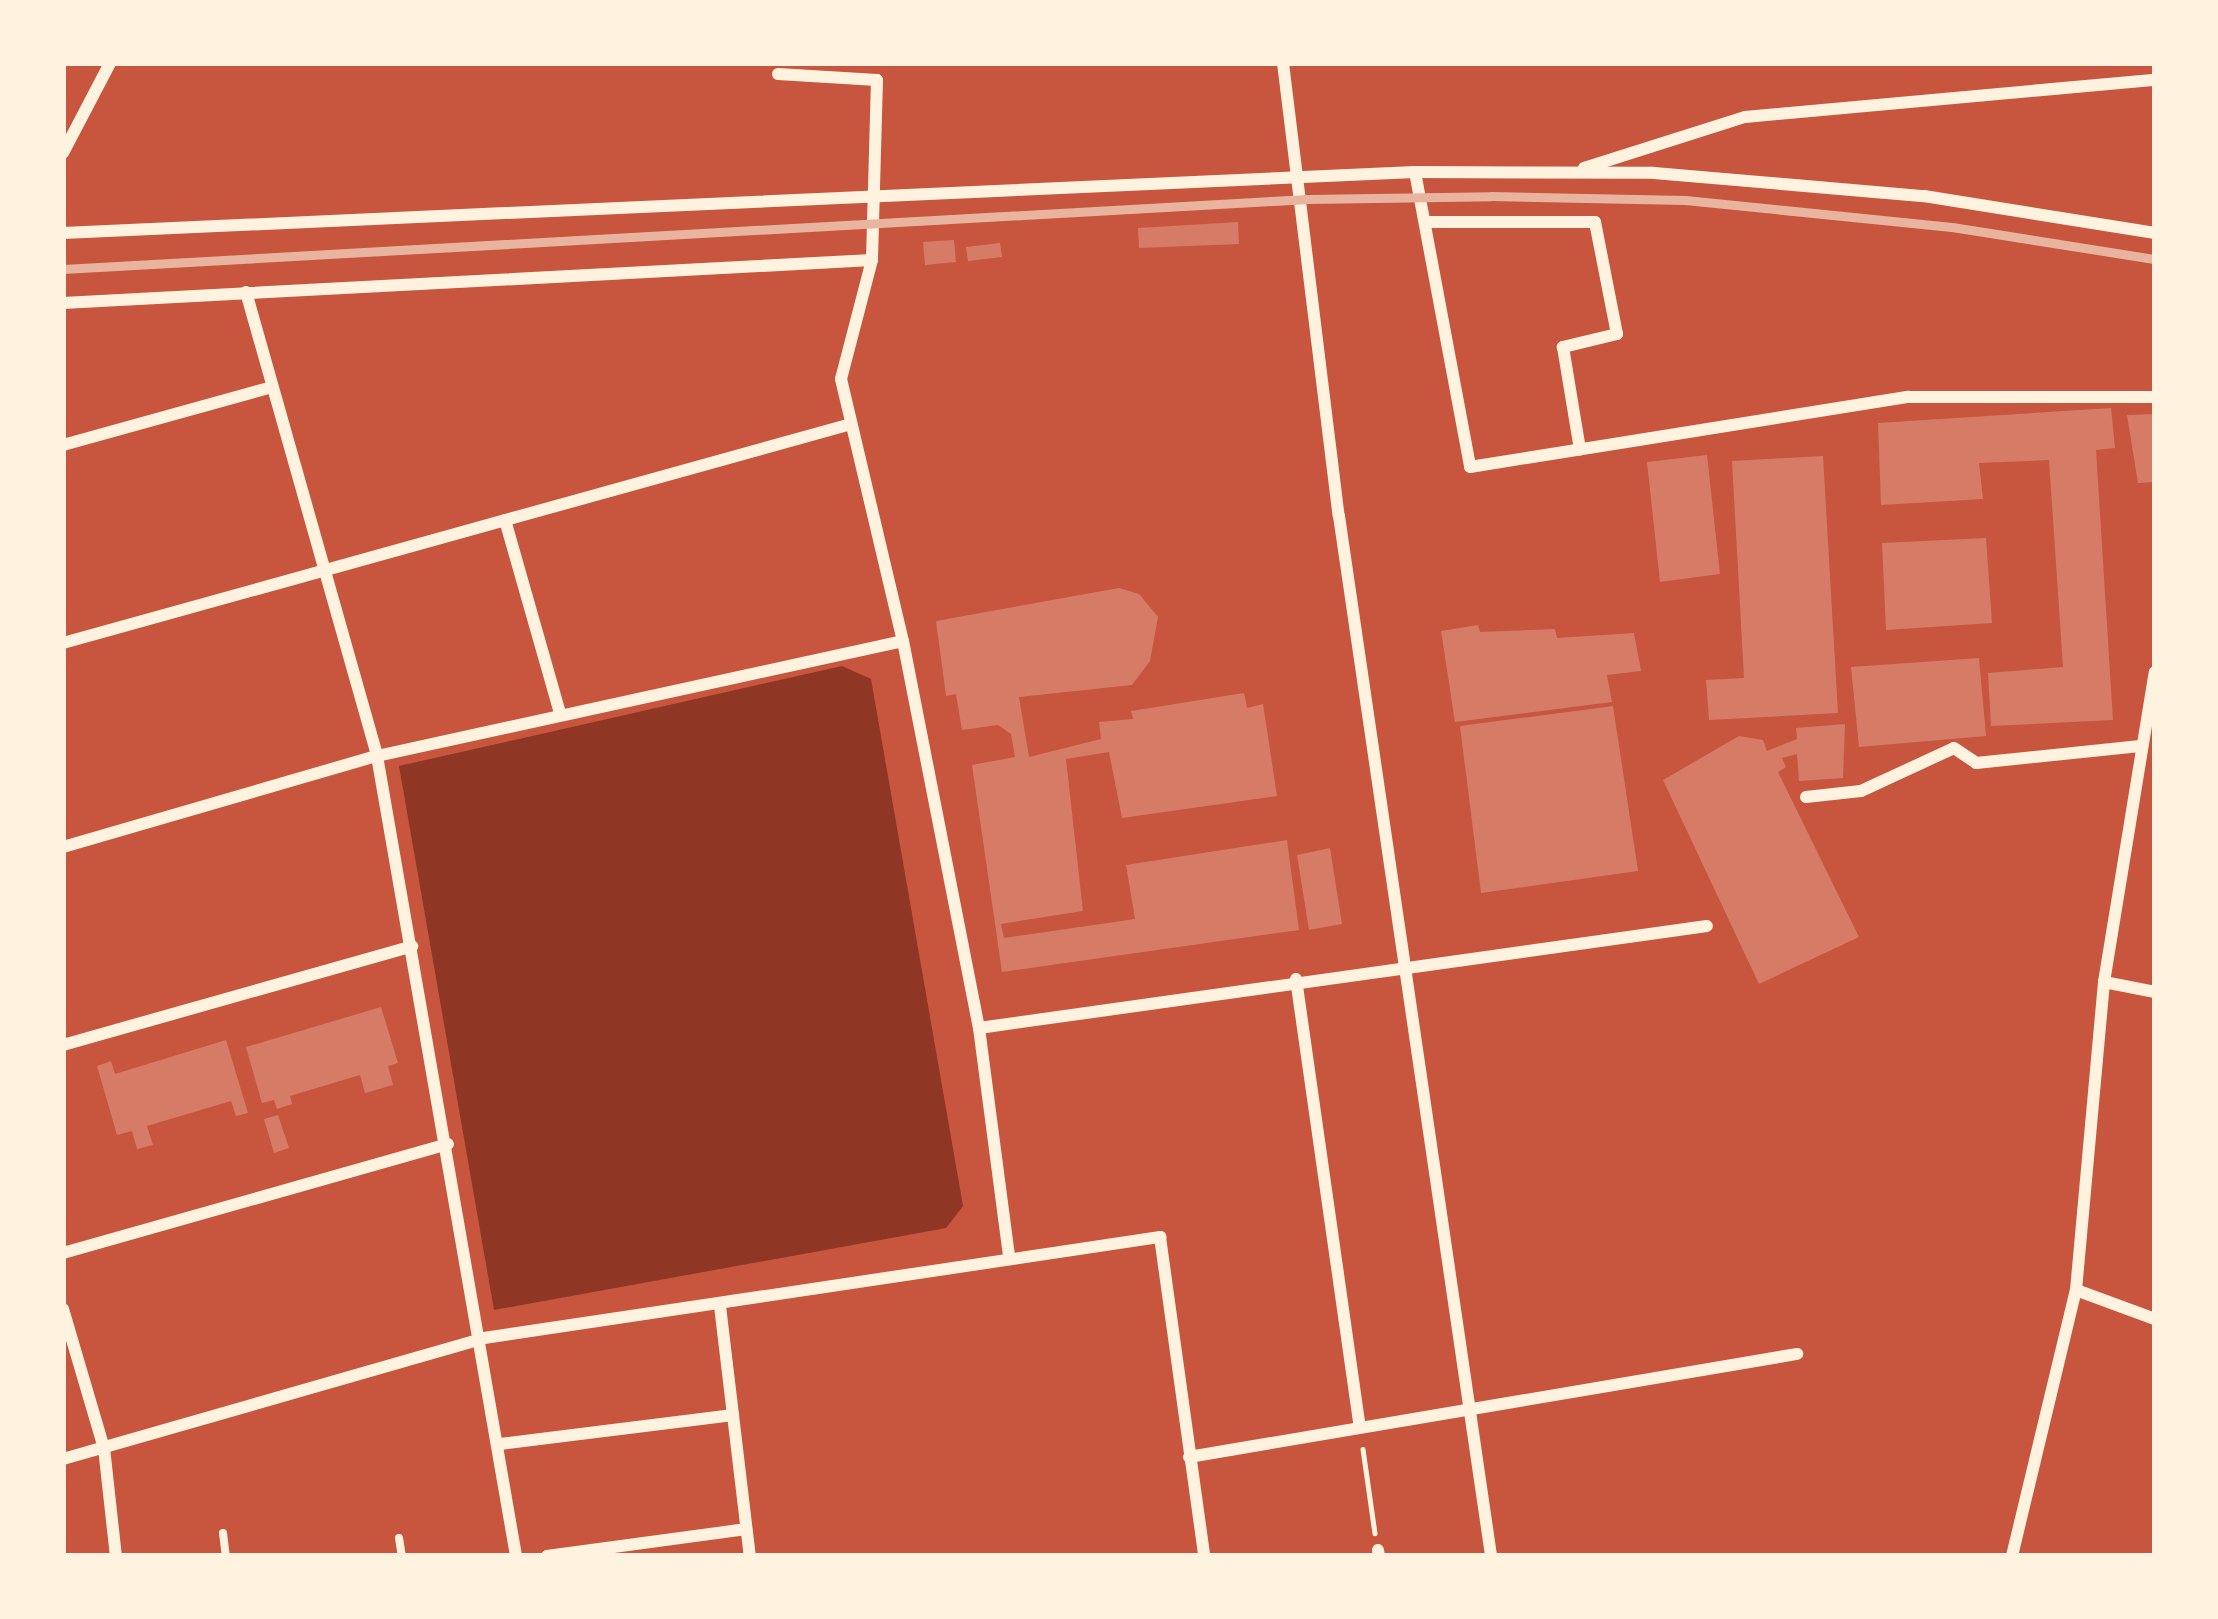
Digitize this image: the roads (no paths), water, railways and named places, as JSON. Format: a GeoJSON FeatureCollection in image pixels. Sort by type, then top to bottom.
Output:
{"type":"FeatureCollection","features":[{"type":"Feature","properties":{"kind":"street"},"geometry":{"type":"LineString","coordinates":[[63,153],[110,63]]}},
{"type":"Feature","properties":{"kind":"street"},"geometry":{"type":"LineString","coordinates":[[1282,63],[1492,1556]]}},
{"type":"Feature","properties":{"kind":"street"},"geometry":{"type":"LineString","coordinates":[[778,74],[877,80],[872,260],[841,379],[903,641],[979,1028],[1009,1257]]}},
{"type":"Feature","properties":{"kind":"street"},"geometry":{"type":"LineString","coordinates":[[1568,172],[1745,117],[2155,80]]}},
{"type":"Feature","properties":{"kind":"street"},"geometry":{"type":"LineString","coordinates":[[1414,172],[1470,466],[1908,397],[2155,397]]}},
{"type":"Feature","properties":{"kind":"street"},"geometry":{"type":"LineString","coordinates":[[63,233],[1414,172],[1568,172],[1924,196],[2155,233]]}},
{"type":"Feature","properties":{"kind":"street"},"geometry":{"type":"LineString","coordinates":[[1425,222],[1595,223],[1617,334],[1563,347],[1580,450]]}},
{"type":"Feature","properties":{"kind":"street"},"geometry":{"type":"LineString","coordinates":[[63,303],[872,260]]}},
{"type":"Feature","properties":{"kind":"street"},"geometry":{"type":"LineString","coordinates":[[246,292],[377,756],[484,1338],[515,1556]]}},
{"type":"Feature","properties":{"kind":"street"},"geometry":{"type":"LineString","coordinates":[[63,445],[272,387]]}},
{"type":"Feature","properties":{"kind":"street"},"geometry":{"type":"LineString","coordinates":[[63,643],[851,424]]}},
{"type":"Feature","properties":{"kind":"street"},"geometry":{"type":"LineString","coordinates":[[505,520],[560,713]]}},
{"type":"Feature","properties":{"kind":"street"},"geometry":{"type":"LineString","coordinates":[[63,847],[377,756],[903,641]]}},
{"type":"Feature","properties":{"kind":"street"},"geometry":{"type":"LineString","coordinates":[[2012,1556],[2076,1290],[2104,982],[2155,671]]}},
{"type":"Feature","properties":{"kind":"street"},"geometry":{"type":"LineString","coordinates":[[1806,797],[1861,791],[1954,748],[1976,763],[2140,746]]}},
{"type":"Feature","properties":{"kind":"street"},"geometry":{"type":"LineString","coordinates":[[979,1028],[1707,926]]}},
{"type":"Feature","properties":{"kind":"street"},"geometry":{"type":"LineString","coordinates":[[63,1045],[412,946]]}},
{"type":"Feature","properties":{"kind":"street"},"geometry":{"type":"LineString","coordinates":[[1296,980],[1359,1423]]}},
{"type":"Feature","properties":{"kind":"street"},"geometry":{"type":"LineString","coordinates":[[2104,982],[2155,992]]}},
{"type":"Feature","properties":{"kind":"street"},"geometry":{"type":"LineString","coordinates":[[63,1253],[448,1144]]}},
{"type":"Feature","properties":{"kind":"street"},"geometry":{"type":"LineString","coordinates":[[63,1460],[484,1338],[1160,1238],[1204,1556]]}},
{"type":"Feature","properties":{"kind":"street"},"geometry":{"type":"LineString","coordinates":[[2076,1290],[2155,1319]]}},
{"type":"Feature","properties":{"kind":"street"},"geometry":{"type":"LineString","coordinates":[[720,1306],[750,1556]]}},
{"type":"Feature","properties":{"kind":"street"},"geometry":{"type":"LineString","coordinates":[[63,1309],[104,1448],[116,1556]]}},
{"type":"Feature","properties":{"kind":"street"},"geometry":{"type":"LineString","coordinates":[[1189,1457],[1359,1423],[1797,1354]]}},
{"type":"Feature","properties":{"kind":"street"},"geometry":{"type":"LineString","coordinates":[[500,1444],[734,1414]]}},
{"type":"Feature","properties":{"kind":"street"},"geometry":{"type":"LineString","coordinates":[[547,1556],[746,1529]]}},
{"type":"Feature","properties":{"kind":"lane"},"geometry":{"type":"LineString","coordinates":[[223,1533],[226,1556]]}},
{"type":"Feature","properties":{"kind":"lane"},"geometry":{"type":"LineString","coordinates":[[399,1538],[402,1556]]}},
{"type":"Feature","properties":{"kind":"railway"},"geometry":{"type":"LineString","coordinates":[[63,269],[1308,199],[1491,196],[1685,200],[1952,227],[2155,259]]}}]}
